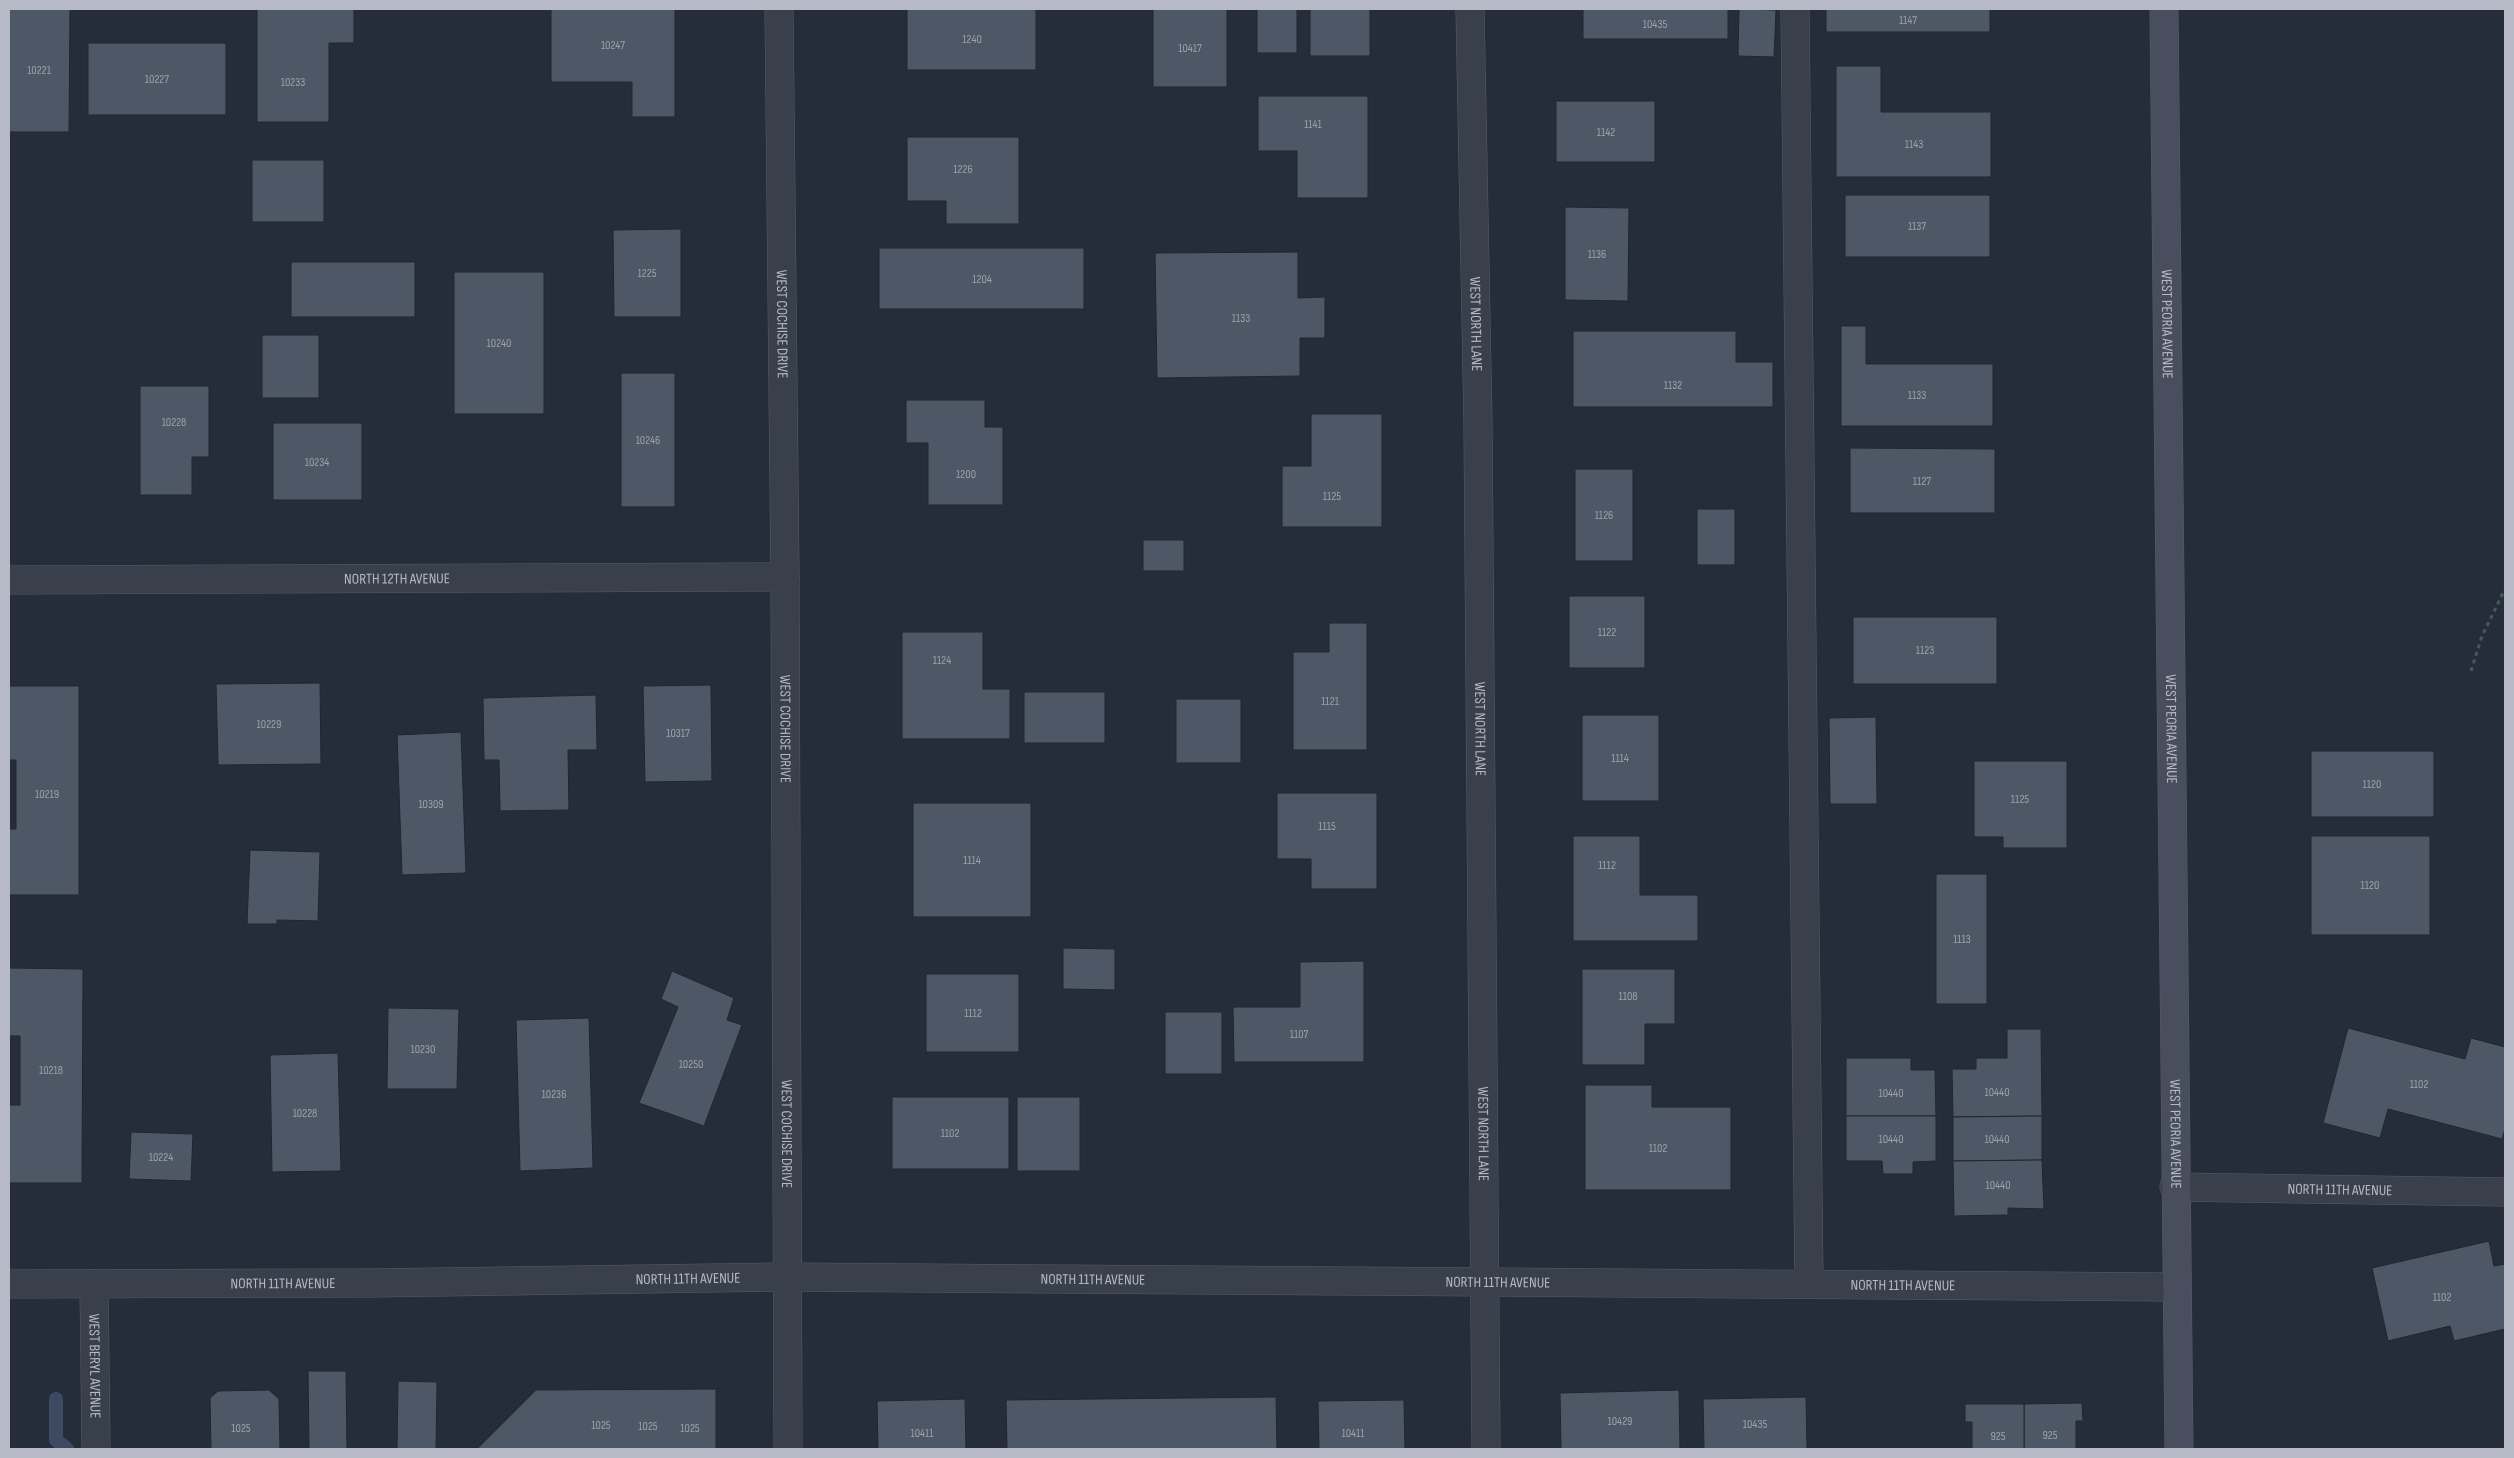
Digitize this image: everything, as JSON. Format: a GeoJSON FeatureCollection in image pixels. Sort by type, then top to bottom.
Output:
{"type":"FeatureCollection","features":[{"type":"Feature","properties":{"kind":"main road","name":"WEST PEORIA AVENUE"},"geometry":{"type":"LineString","coordinates":[[2164,9],[2174,1187],[2179,1449]]}},
{"type":"Feature","properties":{"kind":"street","name":"WEST COCHISE DRIVE"},"geometry":{"type":"LineString","coordinates":[[779,9],[785,577],[788,1449]]}},
{"type":"Feature","properties":{"kind":"street","name":"WEST NORTH LANE"},"geometry":{"type":"LineString","coordinates":[[1470,9],[1478,433],[1486,1449]]}},
{"type":"Feature","properties":{"kind":"street"},"geometry":{"type":"LineString","coordinates":[[1795,9],[1809,1284]]}},
{"type":"Feature","properties":{"kind":"street","name":"NORTH 12TH AVENUE"},"geometry":{"type":"LineString","coordinates":[[9,580],[785,577]]}},
{"type":"Feature","properties":{"kind":"street","name":"NORTH 11TH AVENUE"},"geometry":{"type":"LineString","coordinates":[[2174,1187],[2505,1192]]}},
{"type":"Feature","properties":{"kind":"street","name":"NORTH 11TH AVENUE"},"geometry":{"type":"LineString","coordinates":[[9,1284],[787,1277],[2176,1287]]}},
{"type":"Feature","properties":{"kind":"street","name":"WEST BERYL AVENUE"},"geometry":{"type":"LineString","coordinates":[[94,1284],[96,1449]]}},
{"type":"Feature","properties":{"kind":"path"},"geometry":{"type":"LineString","coordinates":[[2471,671],[2482,636],[2505,589]]}},
{"type":"Feature","properties":{"kind":"building"},"geometry":{"type":"Polygon","coordinates":[[[9,9],[70,9],[69,132],[9,132],[9,9]]]}},
{"type":"Feature","properties":{"kind":"building"},"geometry":{"type":"Polygon","coordinates":[[[257,9],[354,9],[354,43],[329,43],[329,122],[257,122],[257,9]]]}},
{"type":"Feature","properties":{"kind":"building"},"geometry":{"type":"Polygon","coordinates":[[[551,9],[675,9],[675,117],[632,117],[632,82],[551,82],[551,9]]]}},
{"type":"Feature","properties":{"kind":"building"},"geometry":{"type":"Polygon","coordinates":[[[907,9],[1036,9],[1036,70],[907,70],[907,9]]]}},
{"type":"Feature","properties":{"kind":"building"},"geometry":{"type":"Polygon","coordinates":[[[1153,9],[1227,9],[1227,87],[1153,87],[1153,9]]]}},
{"type":"Feature","properties":{"kind":"building"},"geometry":{"type":"Polygon","coordinates":[[[1257,9],[1297,9],[1297,53],[1257,53],[1257,9]]]}},
{"type":"Feature","properties":{"kind":"building"},"geometry":{"type":"Polygon","coordinates":[[[1310,9],[1370,9],[1370,56],[1310,56],[1310,9]]]}},
{"type":"Feature","properties":{"kind":"building"},"geometry":{"type":"Polygon","coordinates":[[[1583,9],[1728,9],[1728,39],[1583,39],[1583,9]]]}},
{"type":"Feature","properties":{"kind":"building"},"geometry":{"type":"Polygon","coordinates":[[[1739,9],[1776,10],[1774,57],[1738,56],[1739,9]]]}},
{"type":"Feature","properties":{"kind":"building"},"geometry":{"type":"Polygon","coordinates":[[[1826,9],[1990,9],[1990,32],[1826,32],[1826,9]]]}},
{"type":"Feature","properties":{"kind":"building"},"geometry":{"type":"Polygon","coordinates":[[[88,43],[226,43],[226,115],[88,115],[88,43]]]}},
{"type":"Feature","properties":{"kind":"building"},"geometry":{"type":"Polygon","coordinates":[[[1836,66],[1881,66],[1881,112],[1991,112],[1991,177],[1836,177],[1836,66]]]}},
{"type":"Feature","properties":{"kind":"building"},"geometry":{"type":"Polygon","coordinates":[[[1258,96],[1368,96],[1368,198],[1297,198],[1297,151],[1258,151],[1258,96]]]}},
{"type":"Feature","properties":{"kind":"building"},"geometry":{"type":"Polygon","coordinates":[[[1556,101],[1655,101],[1655,162],[1556,162],[1556,101]]]}},
{"type":"Feature","properties":{"kind":"building"},"geometry":{"type":"Polygon","coordinates":[[[907,137],[1019,137],[1019,224],[946,224],[946,201],[907,201],[907,137]]]}},
{"type":"Feature","properties":{"kind":"building"},"geometry":{"type":"Polygon","coordinates":[[[252,160],[324,160],[324,222],[252,222],[252,160]]]}},
{"type":"Feature","properties":{"kind":"building"},"geometry":{"type":"Polygon","coordinates":[[[1845,195],[1990,195],[1990,257],[1845,257],[1845,195]]]}},
{"type":"Feature","properties":{"kind":"building"},"geometry":{"type":"Polygon","coordinates":[[[1565,207],[1629,208],[1628,301],[1565,300],[1565,207]]]}},
{"type":"Feature","properties":{"kind":"building"},"geometry":{"type":"Polygon","coordinates":[[[681,229],[681,317],[614,317],[613,230],[681,229]]]}},
{"type":"Feature","properties":{"kind":"building"},"geometry":{"type":"Polygon","coordinates":[[[879,248],[1084,248],[1084,309],[879,309],[879,248]]]}},
{"type":"Feature","properties":{"kind":"building"},"geometry":{"type":"Polygon","coordinates":[[[1298,252],[1298,298],[1325,297],[1325,338],[1300,338],[1300,376],[1157,378],[1155,253],[1298,252]]]}},
{"type":"Feature","properties":{"kind":"building"},"geometry":{"type":"Polygon","coordinates":[[[291,262],[415,262],[415,317],[291,317],[291,262]]]}},
{"type":"Feature","properties":{"kind":"building"},"geometry":{"type":"Polygon","coordinates":[[[454,272],[544,272],[544,414],[454,414],[454,272]]]}},
{"type":"Feature","properties":{"kind":"building"},"geometry":{"type":"Polygon","coordinates":[[[1841,326],[1866,326],[1866,364],[1993,364],[1993,426],[1841,426],[1841,326]]]}},
{"type":"Feature","properties":{"kind":"building"},"geometry":{"type":"Polygon","coordinates":[[[1573,331],[1736,331],[1736,362],[1773,362],[1773,407],[1573,407],[1573,331]]]}},
{"type":"Feature","properties":{"kind":"building"},"geometry":{"type":"Polygon","coordinates":[[[262,335],[319,335],[319,398],[262,398],[262,335]]]}},
{"type":"Feature","properties":{"kind":"building"},"geometry":{"type":"Polygon","coordinates":[[[621,373],[675,373],[675,507],[621,507],[621,373]]]}},
{"type":"Feature","properties":{"kind":"building"},"geometry":{"type":"Polygon","coordinates":[[[140,386],[209,386],[209,457],[192,457],[192,495],[140,495],[140,386]]]}},
{"type":"Feature","properties":{"kind":"building"},"geometry":{"type":"Polygon","coordinates":[[[906,400],[985,400],[985,427],[1003,427],[1003,505],[928,505],[928,443],[906,443],[906,400]]]}},
{"type":"Feature","properties":{"kind":"building"},"geometry":{"type":"Polygon","coordinates":[[[1311,414],[1382,414],[1382,527],[1282,527],[1282,466],[1311,466],[1311,414]]]}},
{"type":"Feature","properties":{"kind":"building"},"geometry":{"type":"Polygon","coordinates":[[[273,423],[362,423],[362,500],[273,500],[273,423]]]}},
{"type":"Feature","properties":{"kind":"building"},"geometry":{"type":"Polygon","coordinates":[[[1850,448],[1995,449],[1995,513],[1850,513],[1850,448]]]}},
{"type":"Feature","properties":{"kind":"building"},"geometry":{"type":"Polygon","coordinates":[[[1575,469],[1633,469],[1633,561],[1575,561],[1575,469]]]}},
{"type":"Feature","properties":{"kind":"building"},"geometry":{"type":"Polygon","coordinates":[[[1697,509],[1735,509],[1735,565],[1697,565],[1697,509]]]}},
{"type":"Feature","properties":{"kind":"building"},"geometry":{"type":"Polygon","coordinates":[[[1143,540],[1184,540],[1184,571],[1143,571],[1143,540]]]}},
{"type":"Feature","properties":{"kind":"building"},"geometry":{"type":"Polygon","coordinates":[[[1569,596],[1645,596],[1645,668],[1569,668],[1569,596]]]}},
{"type":"Feature","properties":{"kind":"building"},"geometry":{"type":"Polygon","coordinates":[[[1853,617],[1997,617],[1997,684],[1853,684],[1853,617]]]}},
{"type":"Feature","properties":{"kind":"building"},"geometry":{"type":"Polygon","coordinates":[[[1329,623],[1367,623],[1367,750],[1293,750],[1293,652],[1329,652],[1329,623]]]}},
{"type":"Feature","properties":{"kind":"building"},"geometry":{"type":"Polygon","coordinates":[[[902,632],[983,632],[983,689],[1010,689],[1010,739],[902,739],[902,632]]]}},
{"type":"Feature","properties":{"kind":"building"},"geometry":{"type":"Polygon","coordinates":[[[320,683],[321,764],[218,765],[216,684],[320,683]]]}},
{"type":"Feature","properties":{"kind":"building"},"geometry":{"type":"Polygon","coordinates":[[[711,685],[712,781],[645,782],[643,686],[711,685]]]}},
{"type":"Feature","properties":{"kind":"building"},"geometry":{"type":"Polygon","coordinates":[[[9,686],[79,686],[79,895],[9,895],[9,829],[16,829],[16,760],[9,760],[9,686]]]}},
{"type":"Feature","properties":{"kind":"building"},"geometry":{"type":"Polygon","coordinates":[[[1024,692],[1105,692],[1105,743],[1024,743],[1024,692]]]}},
{"type":"Feature","properties":{"kind":"building"},"geometry":{"type":"Polygon","coordinates":[[[596,695],[597,750],[568,750],[569,810],[500,811],[499,760],[484,760],[483,698],[596,695]]]}},
{"type":"Feature","properties":{"kind":"building"},"geometry":{"type":"Polygon","coordinates":[[[1176,699],[1241,699],[1241,763],[1176,763],[1176,699]]]}},
{"type":"Feature","properties":{"kind":"building"},"geometry":{"type":"Polygon","coordinates":[[[1582,715],[1659,715],[1659,801],[1582,801],[1582,715]]]}},
{"type":"Feature","properties":{"kind":"building"},"geometry":{"type":"Polygon","coordinates":[[[1876,717],[1877,804],[1830,804],[1829,718],[1876,717]]]}},
{"type":"Feature","properties":{"kind":"building"},"geometry":{"type":"Polygon","coordinates":[[[461,732],[466,873],[402,875],[397,735],[461,732]]]}},
{"type":"Feature","properties":{"kind":"building"},"geometry":{"type":"Polygon","coordinates":[[[2311,751],[2434,751],[2434,817],[2311,817],[2311,751]]]}},
{"type":"Feature","properties":{"kind":"building"},"geometry":{"type":"Polygon","coordinates":[[[1974,761],[2067,761],[2067,848],[2003,848],[2003,837],[1974,837],[1974,761]]]}},
{"type":"Feature","properties":{"kind":"building"},"geometry":{"type":"Polygon","coordinates":[[[1277,793],[1377,793],[1377,889],[1311,889],[1311,859],[1277,859],[1277,793]]]}},
{"type":"Feature","properties":{"kind":"building"},"geometry":{"type":"Polygon","coordinates":[[[913,803],[1031,803],[1031,917],[913,917],[913,803]]]}},
{"type":"Feature","properties":{"kind":"building"},"geometry":{"type":"Polygon","coordinates":[[[1573,836],[1640,836],[1640,895],[1698,895],[1698,941],[1573,941],[1573,836]]]}},
{"type":"Feature","properties":{"kind":"building"},"geometry":{"type":"Polygon","coordinates":[[[2311,836],[2430,836],[2430,935],[2311,935],[2311,836]]]}},
{"type":"Feature","properties":{"kind":"building"},"geometry":{"type":"Polygon","coordinates":[[[250,850],[320,852],[318,921],[277,920],[277,924],[247,924],[250,850]]]}},
{"type":"Feature","properties":{"kind":"building"},"geometry":{"type":"Polygon","coordinates":[[[1936,874],[1987,874],[1987,1004],[1936,1004],[1936,874]]]}},
{"type":"Feature","properties":{"kind":"building"},"geometry":{"type":"Polygon","coordinates":[[[1063,948],[1115,949],[1115,990],[1063,989],[1063,948]]]}},
{"type":"Feature","properties":{"kind":"building"},"geometry":{"type":"Polygon","coordinates":[[[1364,961],[1364,1062],[1234,1062],[1233,1007],[1300,1007],[1300,962],[1364,961]]]}},
{"type":"Feature","properties":{"kind":"building"},"geometry":{"type":"Polygon","coordinates":[[[9,968],[83,969],[82,1183],[9,1183],[9,1105],[20,1105],[20,1036],[9,1036],[9,968]]]}},
{"type":"Feature","properties":{"kind":"building"},"geometry":{"type":"Polygon","coordinates":[[[1582,969],[1675,969],[1675,1024],[1645,1024],[1645,1065],[1582,1065],[1582,969]]]}},
{"type":"Feature","properties":{"kind":"building"},"geometry":{"type":"Polygon","coordinates":[[[672,971],[734,998],[727,1020],[742,1025],[704,1126],[639,1103],[678,1007],[661,999],[672,971]]]}},
{"type":"Feature","properties":{"kind":"building"},"geometry":{"type":"Polygon","coordinates":[[[926,974],[1019,974],[1019,1052],[926,1052],[926,974]]]}},
{"type":"Feature","properties":{"kind":"building"},"geometry":{"type":"Polygon","coordinates":[[[388,1008],[459,1009],[457,1089],[387,1089],[388,1008]]]}},
{"type":"Feature","properties":{"kind":"building"},"geometry":{"type":"Polygon","coordinates":[[[1165,1012],[1222,1012],[1222,1074],[1165,1074],[1165,1012]]]}},
{"type":"Feature","properties":{"kind":"building"},"geometry":{"type":"Polygon","coordinates":[[[589,1018],[593,1168],[520,1171],[516,1020],[589,1018]]]}},
{"type":"Feature","properties":{"kind":"building"},"geometry":{"type":"Polygon","coordinates":[[[2348,1028],[2465,1059],[2471,1038],[2505,1047],[2505,1129],[2502,1139],[2388,1109],[2380,1138],[2323,1123],[2348,1028]]]}},
{"type":"Feature","properties":{"kind":"building"},"geometry":{"type":"Polygon","coordinates":[[[2007,1029],[2041,1029],[2042,1116],[1953,1117],[1952,1069],[1976,1069],[1976,1058],[2007,1058],[2007,1029]]]}},
{"type":"Feature","properties":{"kind":"building"},"geometry":{"type":"Polygon","coordinates":[[[338,1053],[341,1171],[272,1172],[270,1055],[338,1053]]]}},
{"type":"Feature","properties":{"kind":"building"},"geometry":{"type":"Polygon","coordinates":[[[1846,1058],[1911,1058],[1911,1070],[1935,1070],[1936,1116],[1846,1116],[1846,1058]]]}},
{"type":"Feature","properties":{"kind":"building"},"geometry":{"type":"Polygon","coordinates":[[[1585,1085],[1652,1085],[1652,1107],[1731,1107],[1731,1190],[1585,1190],[1585,1085]]]}},
{"type":"Feature","properties":{"kind":"building"},"geometry":{"type":"Polygon","coordinates":[[[892,1097],[1009,1097],[1009,1169],[892,1169],[892,1097]]]}},
{"type":"Feature","properties":{"kind":"building"},"geometry":{"type":"Polygon","coordinates":[[[1017,1097],[1080,1097],[1080,1171],[1017,1171],[1017,1097]]]}},
{"type":"Feature","properties":{"kind":"building"},"geometry":{"type":"Polygon","coordinates":[[[1846,1116],[1936,1116],[1936,1161],[1913,1162],[1913,1174],[1883,1174],[1882,1161],[1846,1161],[1846,1116]]]}},
{"type":"Feature","properties":{"kind":"building"},"geometry":{"type":"Polygon","coordinates":[[[2042,1116],[2042,1160],[1953,1161],[1953,1117],[2042,1116]]]}},
{"type":"Feature","properties":{"kind":"building"},"geometry":{"type":"Polygon","coordinates":[[[131,1132],[193,1134],[191,1181],[129,1179],[131,1132]]]}},
{"type":"Feature","properties":{"kind":"building"},"geometry":{"type":"Polygon","coordinates":[[[2042,1160],[2044,1209],[2008,1208],[2008,1215],[1954,1216],[1953,1161],[2042,1160]]]}},
{"type":"Feature","properties":{"kind":"building"},"geometry":{"type":"Polygon","coordinates":[[[2489,1241],[2494,1266],[2505,1264],[2505,1329],[2454,1341],[2450,1326],[2388,1341],[2372,1268],[2489,1241]]]}},
{"type":"Feature","properties":{"kind":"building"},"geometry":{"type":"Polygon","coordinates":[[[308,1371],[346,1371],[347,1449],[309,1449],[308,1371]]]}},
{"type":"Feature","properties":{"kind":"building"},"geometry":{"type":"Polygon","coordinates":[[[398,1381],[437,1382],[436,1449],[397,1449],[398,1381]]]}},
{"type":"Feature","properties":{"kind":"building"},"geometry":{"type":"Polygon","coordinates":[[[716,1389],[716,1449],[477,1449],[536,1390],[716,1389]]]}},
{"type":"Feature","properties":{"kind":"building"},"geometry":{"type":"Polygon","coordinates":[[[269,1390],[279,1399],[280,1449],[211,1449],[210,1398],[218,1391],[269,1390]]]}},
{"type":"Feature","properties":{"kind":"building"},"geometry":{"type":"Polygon","coordinates":[[[1679,1390],[1680,1449],[1561,1449],[1560,1393],[1679,1390]]]}},
{"type":"Feature","properties":{"kind":"building"},"geometry":{"type":"Polygon","coordinates":[[[1276,1397],[1277,1449],[1007,1449],[1006,1400],[1276,1397]]]}},
{"type":"Feature","properties":{"kind":"building"},"geometry":{"type":"Polygon","coordinates":[[[1806,1397],[1807,1449],[1704,1449],[1703,1399],[1806,1397]]]}},
{"type":"Feature","properties":{"kind":"building"},"geometry":{"type":"Polygon","coordinates":[[[965,1399],[966,1449],[878,1449],[877,1401],[965,1399]]]}},
{"type":"Feature","properties":{"kind":"building"},"geometry":{"type":"Polygon","coordinates":[[[1404,1400],[1405,1449],[1319,1449],[1318,1401],[1404,1400]]]}},
{"type":"Feature","properties":{"kind":"building"},"geometry":{"type":"Polygon","coordinates":[[[2082,1403],[2083,1421],[2076,1421],[2076,1449],[2024,1449],[2024,1404],[2082,1403]]]}},
{"type":"Feature","properties":{"kind":"building"},"geometry":{"type":"Polygon","coordinates":[[[1965,1404],[2024,1404],[2024,1449],[1972,1449],[1972,1422],[1965,1422],[1965,1404]]]}},
{"type":"Feature","properties":{"kind":"waterway"},"geometry":{"type":"LineString","coordinates":[[56,1399],[56,1440],[67,1449]]}}]}
